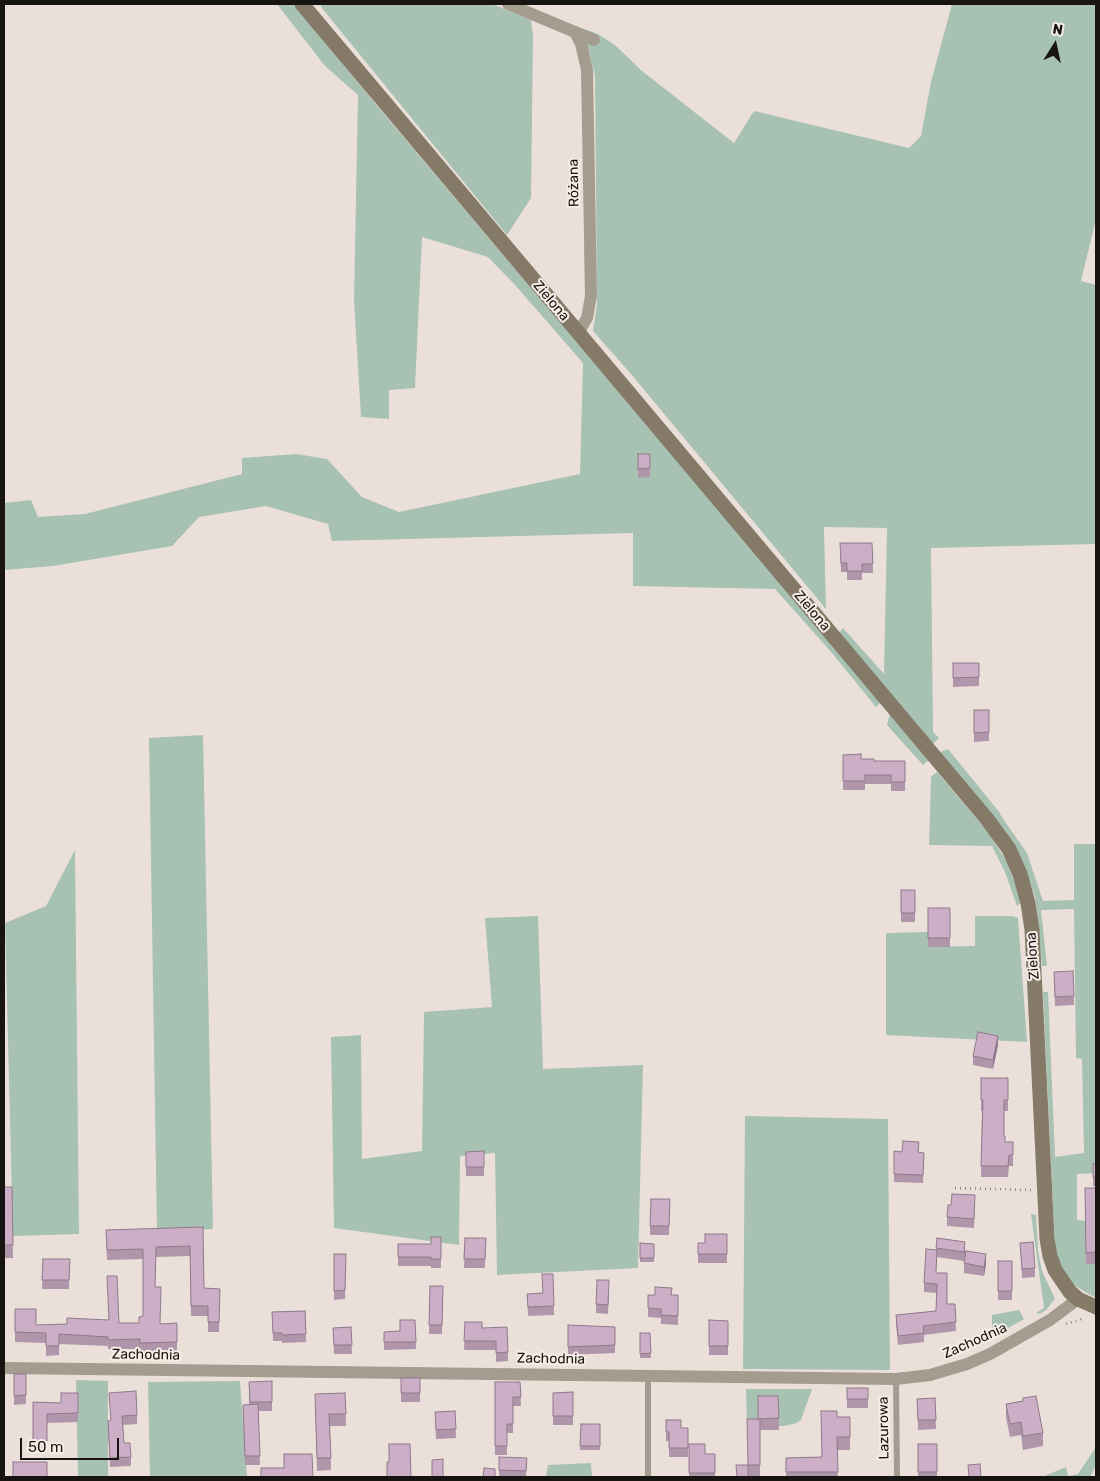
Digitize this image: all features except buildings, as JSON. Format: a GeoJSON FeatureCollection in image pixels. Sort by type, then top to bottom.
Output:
{"type":"FeatureCollection","features":[{"type":"Feature","properties":{"kind":"street","name":"Zielona"},"geometry":{"type":"LineString","coordinates":[[302,4],[987,819],[1009,849],[1020,874],[1028,903],[1032,930],[1047,1240],[1050,1256],[1062,1282],[1070,1292],[1096,1307]]}},
{"type":"Feature","properties":{"kind":"street"},"geometry":{"type":"LineString","coordinates":[[508,4],[527,8],[594,40]]}},
{"type":"Feature","properties":{"kind":"street","name":"Różana"},"geometry":{"type":"LineString","coordinates":[[575,32],[581,44],[587,70],[591,296],[587,318],[578,333]]}},
{"type":"Feature","properties":{"kind":"street","name":"Zachodnia"},"geometry":{"type":"LineString","coordinates":[[4,1368],[896,1379],[930,1375],[967,1364],[990,1354],[1056,1316],[1078,1298]]}},
{"type":"Feature","properties":{"kind":"lane"},"geometry":{"type":"LineString","coordinates":[[648,1376],[648,1477]]}},
{"type":"Feature","properties":{"kind":"lane","name":"Lazurowa"},"geometry":{"type":"LineString","coordinates":[[896,1379],[897,1477]]}},
{"type":"Feature","properties":{"kind":"path"},"geometry":{"type":"LineString","coordinates":[[955,1188],[1045,1191]]}},
{"type":"Feature","properties":{"kind":"green space"},"geometry":{"type":"Polygon","coordinates":[[[277,4],[294,4],[378,107],[881,702],[876,707],[832,653],[775,589],[633,586],[633,533],[332,541],[328,524],[266,506],[199,517],[172,546],[53,566],[4,570],[4,503],[31,500],[38,517],[85,514],[242,474],[242,458],[296,454],[327,459],[362,497],[399,512],[580,474],[583,363],[488,257],[422,237],[415,388],[389,390],[389,419],[361,417],[354,301],[358,95],[325,66],[277,4]]]}},
{"type":"Feature","properties":{"kind":"green space"},"geometry":{"type":"Polygon","coordinates":[[[321,4],[492,4],[531,20],[533,36],[531,198],[507,235],[321,7],[321,4]]]}},
{"type":"Feature","properties":{"kind":"green space"},"geometry":{"type":"Polygon","coordinates":[[[952,4],[1096,4],[1096,219],[1081,281],[1096,285],[1096,544],[931,548],[933,732],[939,738],[933,744],[839,633],[843,628],[884,674],[887,528],[824,527],[826,609],[631,374],[593,331],[597,305],[595,76],[588,48],[573,25],[598,34],[615,45],[642,71],[734,143],[754,111],[909,148],[921,136],[931,82],[952,4]]]}},
{"type":"Feature","properties":{"kind":"green space"},"geometry":{"type":"Polygon","coordinates":[[[890,713],[929,760],[923,765],[887,725],[890,713]]]}},
{"type":"Feature","properties":{"kind":"green space"},"geometry":{"type":"Polygon","coordinates":[[[203,735],[213,1229],[157,1232],[149,738],[203,735]]]}},
{"type":"Feature","properties":{"kind":"green space"},"geometry":{"type":"Polygon","coordinates":[[[948,749],[1000,813],[1027,853],[1043,901],[1074,900],[1074,844],[1096,844],[1096,1173],[1077,1174],[1077,1220],[1086,1221],[1086,1264],[1096,1263],[1096,1298],[1072,1284],[1060,1267],[1055,1245],[1054,1228],[1043,992],[1048,992],[1055,1157],[1084,1153],[1082,1059],[1076,1058],[1074,909],[1041,910],[1047,966],[1042,966],[1035,897],[1027,875],[1011,840],[940,752],[948,749]]]}},
{"type":"Feature","properties":{"kind":"green space"},"geometry":{"type":"Polygon","coordinates":[[[937,772],[988,832],[1008,864],[1022,902],[1017,906],[1005,872],[992,846],[929,845],[931,777],[937,772]]]}},
{"type":"Feature","properties":{"kind":"green space"},"geometry":{"type":"Polygon","coordinates":[[[75,850],[79,1234],[13,1236],[5,923],[46,906],[75,850]]]}},
{"type":"Feature","properties":{"kind":"green space"},"geometry":{"type":"Polygon","coordinates":[[[538,916],[543,1069],[643,1065],[638,1268],[497,1275],[495,1153],[460,1156],[459,1245],[334,1228],[331,1037],[361,1035],[362,1159],[422,1151],[424,1012],[492,1007],[485,918],[538,916]]]}},
{"type":"Feature","properties":{"kind":"green space"},"geometry":{"type":"Polygon","coordinates":[[[975,916],[1012,916],[1018,918],[1027,1042],[886,1035],[886,933],[928,932],[928,947],[975,946],[975,916]]]}},
{"type":"Feature","properties":{"kind":"green space"},"geometry":{"type":"Polygon","coordinates":[[[745,1116],[888,1119],[890,1370],[743,1369],[745,1116]]]}},
{"type":"Feature","properties":{"kind":"green space"},"geometry":{"type":"Polygon","coordinates":[[[1031,1214],[1036,1215],[1038,1251],[1042,1271],[1055,1299],[1040,1314],[1036,1313],[1044,1308],[1031,1214]]]}},
{"type":"Feature","properties":{"kind":"green space"},"geometry":{"type":"Polygon","coordinates":[[[1019,1310],[1024,1319],[992,1337],[992,1315],[1019,1310]]]}},
{"type":"Feature","properties":{"kind":"green space"},"geometry":{"type":"Polygon","coordinates":[[[76,1380],[108,1381],[108,1477],[78,1477],[76,1380]]]}},
{"type":"Feature","properties":{"kind":"green space"},"geometry":{"type":"Polygon","coordinates":[[[240,1381],[247,1477],[150,1477],[148,1382],[240,1381]]]}},
{"type":"Feature","properties":{"kind":"green space"},"geometry":{"type":"Polygon","coordinates":[[[746,1389],[812,1389],[801,1420],[797,1423],[783,1426],[747,1425],[746,1389]]]}},
{"type":"Feature","properties":{"kind":"green space"},"geometry":{"type":"Polygon","coordinates":[[[1096,1447],[1096,1465],[1090,1477],[1042,1477],[1066,1467],[1068,1476],[1078,1474],[1096,1447]]]}},
{"type":"Feature","properties":{"kind":"green space"},"geometry":{"type":"Polygon","coordinates":[[[591,1463],[592,1477],[546,1477],[548,1465],[591,1463]]]}}]}
